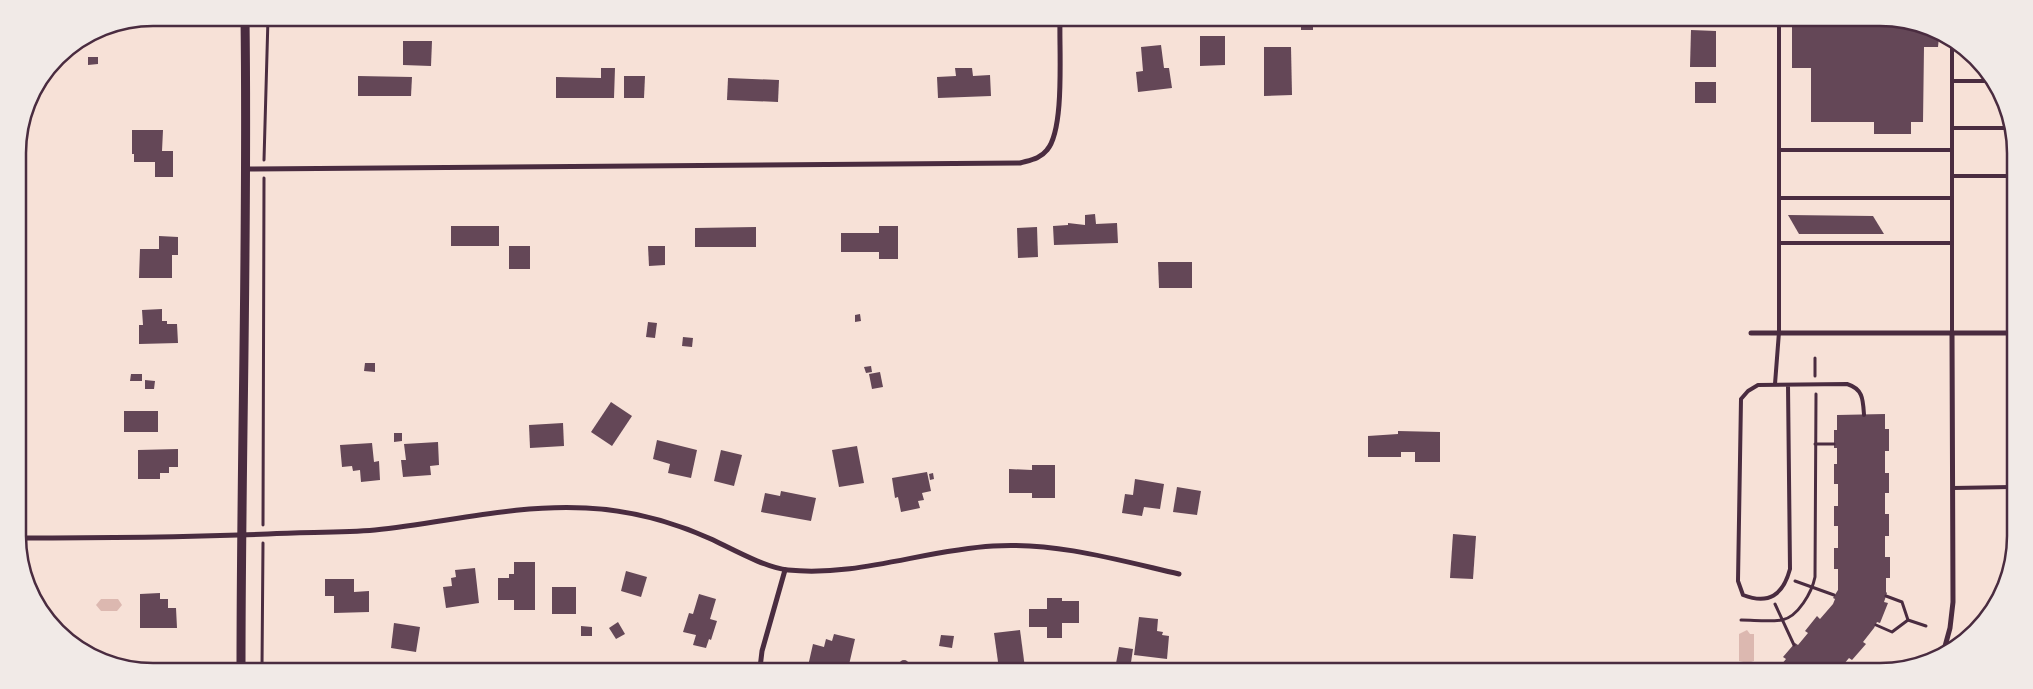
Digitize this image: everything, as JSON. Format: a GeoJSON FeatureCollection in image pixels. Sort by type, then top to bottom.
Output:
{"type":"FeatureCollection","features":[{"type":"Feature","properties":{"kind":"street"},"geometry":{"type":"LineString","coordinates":[[247,169],[1020,162],[1037,159],[1047,150],[1054,138],[1058,121],[1060,26]]}},
{"type":"Feature","properties":{"kind":"street"},"geometry":{"type":"LineString","coordinates":[[241,663],[241,535],[247,169],[245,27]]}},
{"type":"Feature","properties":{"kind":"street"},"geometry":{"type":"LineString","coordinates":[[1751,333],[2007,333]]}},
{"type":"Feature","properties":{"kind":"street"},"geometry":{"type":"LineString","coordinates":[[1946,644],[1950,628],[1953,602],[1952,333]]}},
{"type":"Feature","properties":{"kind":"street"},"geometry":{"type":"LineString","coordinates":[[26,538],[241,535],[373,530],[489,514],[549,508],[585,508],[626,511],[659,519],[785,570],[823,571],[863,568],[960,550],[994,546],[1065,548],[1179,574]]}},
{"type":"Feature","properties":{"kind":"street"},"geometry":{"type":"LineString","coordinates":[[761,663],[762,651],[785,570]]}},
{"type":"Feature","properties":{"kind":"lane"},"geometry":{"type":"LineString","coordinates":[[1775,384],[1779,332],[1779,26]]}},
{"type":"Feature","properties":{"kind":"lane"},"geometry":{"type":"LineString","coordinates":[[1952,49],[1952,333]]}},
{"type":"Feature","properties":{"kind":"lane"},"geometry":{"type":"LineString","coordinates":[[1952,80],[1983,80]]}},
{"type":"Feature","properties":{"kind":"lane"},"geometry":{"type":"LineString","coordinates":[[1952,128],[2004,128]]}},
{"type":"Feature","properties":{"kind":"lane"},"geometry":{"type":"LineString","coordinates":[[1779,150],[1952,150]]}},
{"type":"Feature","properties":{"kind":"lane"},"geometry":{"type":"LineString","coordinates":[[1952,176],[2007,176]]}},
{"type":"Feature","properties":{"kind":"lane"},"geometry":{"type":"LineString","coordinates":[[1779,198],[1952,198]]}},
{"type":"Feature","properties":{"kind":"lane"},"geometry":{"type":"LineString","coordinates":[[1779,243],[1952,243]]}},
{"type":"Feature","properties":{"kind":"lane"},"geometry":{"type":"LineString","coordinates":[[1788,385],[1790,569],[1786,583],[1777,593],[1767,599],[1754,599],[1743,595],[1738,581],[1741,399],[1748,391],[1758,385],[1847,384],[1856,387],[1863,398],[1864,415]]}},
{"type":"Feature","properties":{"kind":"lane"},"geometry":{"type":"LineString","coordinates":[[1953,488],[2007,487]]}},
{"type":"Feature","properties":{"kind":"path"},"geometry":{"type":"LineString","coordinates":[[264,148],[268,27]]}},
{"type":"Feature","properties":{"kind":"path"},"geometry":{"type":"LineString","coordinates":[[262,515],[264,183]]}},
{"type":"Feature","properties":{"kind":"path"},"geometry":{"type":"LineString","coordinates":[[1815,358],[1815,376]]}},
{"type":"Feature","properties":{"kind":"path"},"geometry":{"type":"LineString","coordinates":[[1742,620],[1783,620],[1791,616],[1812,588],[1815,577],[1816,394]]}},
{"type":"Feature","properties":{"kind":"path"},"geometry":{"type":"LineString","coordinates":[[1816,444],[1834,444]]}},
{"type":"Feature","properties":{"kind":"path"},"geometry":{"type":"LineString","coordinates":[[262,663],[263,552]]}},
{"type":"Feature","properties":{"kind":"path"},"geometry":{"type":"LineString","coordinates":[[1787,579],[1834,596]]}},
{"type":"Feature","properties":{"kind":"path"},"geometry":{"type":"LineString","coordinates":[[1772,596],[1794,645]]}},
{"type":"Feature","properties":{"kind":"path"},"geometry":{"type":"LineString","coordinates":[[1886,596],[1902,602],[1908,620]]}},
{"type":"Feature","properties":{"kind":"path"},"geometry":{"type":"LineString","coordinates":[[1876,625],[1892,632],[1908,620]]}},
{"type":"Feature","properties":{"kind":"path"},"geometry":{"type":"LineString","coordinates":[[1908,620],[1926,626]]}},
{"type":"Feature","properties":{"kind":"shaded area"},"geometry":{"type":"Polygon","coordinates":[[[101,599],[118,599],[122,605],[117,611],[101,611],[96,605],[101,599]]]}},
{"type":"Feature","properties":{"kind":"shaded area"},"geometry":{"type":"Polygon","coordinates":[[[1747,630],[1750,634],[1754,634],[1754,661],[1739,661],[1739,634],[1747,630]]]}},
{"type":"Feature","properties":{"kind":"building"},"geometry":{"type":"Polygon","coordinates":[[[1301,26],[1313,26],[1313,30],[1301,30],[1301,26]]]}},
{"type":"Feature","properties":{"kind":"building"},"geometry":{"type":"Polygon","coordinates":[[[1792,26],[1896,27],[1939,41],[1938,47],[1924,47],[1923,122],[1911,122],[1911,134],[1874,134],[1874,122],[1811,122],[1811,68],[1792,68],[1792,26]]]}},
{"type":"Feature","properties":{"kind":"building"},"geometry":{"type":"Polygon","coordinates":[[[1691,30],[1716,31],[1716,67],[1690,67],[1691,30]]]}},
{"type":"Feature","properties":{"kind":"building"},"geometry":{"type":"Polygon","coordinates":[[[1200,36],[1225,36],[1225,65],[1200,66],[1200,36]]]}},
{"type":"Feature","properties":{"kind":"building"},"geometry":{"type":"Polygon","coordinates":[[[403,41],[432,41],[431,66],[403,65],[403,41]]]}},
{"type":"Feature","properties":{"kind":"building"},"geometry":{"type":"Polygon","coordinates":[[[1161,45],[1164,68],[1169,68],[1172,88],[1138,92],[1136,72],[1143,71],[1141,47],[1161,45]]]}},
{"type":"Feature","properties":{"kind":"building"},"geometry":{"type":"Polygon","coordinates":[[[1264,47],[1291,47],[1292,95],[1264,96],[1264,47]]]}},
{"type":"Feature","properties":{"kind":"building"},"geometry":{"type":"Polygon","coordinates":[[[88,57],[98,57],[98,64],[88,65],[88,57]]]}},
{"type":"Feature","properties":{"kind":"building"},"geometry":{"type":"Polygon","coordinates":[[[601,68],[615,68],[614,98],[556,98],[556,77],[601,78],[601,68]]]}},
{"type":"Feature","properties":{"kind":"building"},"geometry":{"type":"Polygon","coordinates":[[[955,68],[972,68],[973,76],[990,75],[991,96],[938,98],[937,77],[956,76],[955,68]]]}},
{"type":"Feature","properties":{"kind":"building"},"geometry":{"type":"Polygon","coordinates":[[[358,76],[412,77],[411,96],[358,96],[358,76]]]}},
{"type":"Feature","properties":{"kind":"building"},"geometry":{"type":"Polygon","coordinates":[[[624,76],[645,76],[644,98],[624,98],[624,76]]]}},
{"type":"Feature","properties":{"kind":"building"},"geometry":{"type":"Polygon","coordinates":[[[728,78],[779,80],[778,102],[727,100],[728,78]]]}},
{"type":"Feature","properties":{"kind":"building"},"geometry":{"type":"Polygon","coordinates":[[[1695,82],[1716,82],[1716,103],[1695,103],[1695,82]]]}},
{"type":"Feature","properties":{"kind":"building"},"geometry":{"type":"Polygon","coordinates":[[[132,130],[163,130],[162,151],[173,151],[173,177],[155,177],[155,162],[134,162],[132,130]]]}},
{"type":"Feature","properties":{"kind":"building"},"geometry":{"type":"Polygon","coordinates":[[[1095,214],[1096,224],[1117,223],[1118,243],[1054,245],[1053,226],[1068,225],[1068,223],[1085,225],[1085,215],[1095,214]]]}},
{"type":"Feature","properties":{"kind":"building"},"geometry":{"type":"Polygon","coordinates":[[[1788,215],[1873,216],[1884,234],[1799,234],[1788,215]]]}},
{"type":"Feature","properties":{"kind":"building"},"geometry":{"type":"Polygon","coordinates":[[[451,226],[499,226],[499,246],[451,246],[451,226]]]}},
{"type":"Feature","properties":{"kind":"building"},"geometry":{"type":"Polygon","coordinates":[[[879,226],[898,226],[898,259],[879,259],[879,252],[841,252],[841,233],[879,233],[879,226]]]}},
{"type":"Feature","properties":{"kind":"building"},"geometry":{"type":"Polygon","coordinates":[[[756,227],[756,247],[695,247],[695,228],[756,227]]]}},
{"type":"Feature","properties":{"kind":"building"},"geometry":{"type":"Polygon","coordinates":[[[1037,227],[1038,257],[1018,258],[1017,228],[1037,227]]]}},
{"type":"Feature","properties":{"kind":"building"},"geometry":{"type":"Polygon","coordinates":[[[159,236],[178,237],[178,255],[172,255],[172,278],[139,278],[140,249],[159,249],[159,236]]]}},
{"type":"Feature","properties":{"kind":"building"},"geometry":{"type":"Polygon","coordinates":[[[509,246],[530,246],[530,269],[509,269],[509,246]]]}},
{"type":"Feature","properties":{"kind":"building"},"geometry":{"type":"Polygon","coordinates":[[[648,246],[665,246],[665,265],[649,266],[648,246]]]}},
{"type":"Feature","properties":{"kind":"building"},"geometry":{"type":"Polygon","coordinates":[[[1158,262],[1192,262],[1192,288],[1159,288],[1158,262]]]}},
{"type":"Feature","properties":{"kind":"building"},"geometry":{"type":"Polygon","coordinates":[[[162,309],[162,321],[167,321],[167,324],[177,324],[178,343],[139,344],[139,325],[143,325],[142,310],[162,309]]]}},
{"type":"Feature","properties":{"kind":"building"},"geometry":{"type":"Polygon","coordinates":[[[860,314],[861,321],[855,322],[855,315],[860,314]]]}},
{"type":"Feature","properties":{"kind":"building"},"geometry":{"type":"Polygon","coordinates":[[[648,322],[657,323],[655,338],[646,337],[648,322]]]}},
{"type":"Feature","properties":{"kind":"building"},"geometry":{"type":"Polygon","coordinates":[[[683,337],[693,338],[692,347],[682,346],[683,337]]]}},
{"type":"Feature","properties":{"kind":"building"},"geometry":{"type":"Polygon","coordinates":[[[365,363],[375,363],[375,372],[364,371],[365,363]]]}},
{"type":"Feature","properties":{"kind":"building"},"geometry":{"type":"Polygon","coordinates":[[[871,366],[872,372],[866,373],[864,367],[871,366]]]}},
{"type":"Feature","properties":{"kind":"building"},"geometry":{"type":"Polygon","coordinates":[[[880,372],[883,387],[872,389],[869,374],[880,372]]]}},
{"type":"Feature","properties":{"kind":"building"},"geometry":{"type":"Polygon","coordinates":[[[131,374],[142,374],[142,381],[130,381],[131,374]]]}},
{"type":"Feature","properties":{"kind":"building"},"geometry":{"type":"Polygon","coordinates":[[[145,380],[155,381],[154,389],[145,389],[145,380]]]}},
{"type":"Feature","properties":{"kind":"building"},"geometry":{"type":"Polygon","coordinates":[[[611,402],[632,416],[612,446],[591,432],[611,402]]]}},
{"type":"Feature","properties":{"kind":"building"},"geometry":{"type":"Polygon","coordinates":[[[124,411],[158,411],[158,432],[124,432],[124,411]]]}},
{"type":"Feature","properties":{"kind":"building"},"geometry":{"type":"Polygon","coordinates":[[[1885,414],[1885,429],[1889,429],[1889,451],[1885,451],[1885,473],[1889,473],[1889,493],[1885,493],[1885,514],[1889,514],[1889,536],[1885,536],[1885,557],[1890,557],[1890,578],[1886,578],[1887,593],[1884,602],[1888,603],[1880,623],[1877,622],[1863,642],[1866,644],[1852,660],[1849,658],[1846,662],[1783,662],[1786,659],[1783,657],[1795,643],[1798,645],[1808,633],[1805,631],[1817,616],[1820,619],[1833,604],[1835,599],[1833,598],[1838,590],[1838,569],[1834,569],[1834,548],[1838,548],[1838,526],[1834,526],[1834,506],[1838,506],[1838,484],[1834,484],[1834,464],[1837,464],[1837,448],[1834,448],[1834,430],[1837,430],[1837,415],[1885,414]]]}},
{"type":"Feature","properties":{"kind":"building"},"geometry":{"type":"Polygon","coordinates":[[[563,423],[564,446],[530,448],[529,425],[563,423]]]}},
{"type":"Feature","properties":{"kind":"building"},"geometry":{"type":"Polygon","coordinates":[[[1398,431],[1440,432],[1440,462],[1415,462],[1415,452],[1401,452],[1401,457],[1368,457],[1368,436],[1398,434],[1398,431]]]}},
{"type":"Feature","properties":{"kind":"building"},"geometry":{"type":"Polygon","coordinates":[[[394,433],[402,433],[402,441],[394,442],[394,433]]]}},
{"type":"Feature","properties":{"kind":"building"},"geometry":{"type":"Polygon","coordinates":[[[657,440],[697,450],[691,478],[668,473],[670,464],[653,459],[657,440]]]}},
{"type":"Feature","properties":{"kind":"building"},"geometry":{"type":"Polygon","coordinates":[[[438,442],[439,465],[430,466],[431,475],[403,477],[401,460],[406,460],[404,444],[438,442]]]}},
{"type":"Feature","properties":{"kind":"building"},"geometry":{"type":"Polygon","coordinates":[[[372,443],[374,462],[379,461],[380,480],[361,482],[360,470],[353,471],[352,466],[342,467],[340,445],[372,443]]]}},
{"type":"Feature","properties":{"kind":"building"},"geometry":{"type":"Polygon","coordinates":[[[857,446],[864,483],[839,487],[832,450],[857,446]]]}},
{"type":"Feature","properties":{"kind":"building"},"geometry":{"type":"Polygon","coordinates":[[[178,449],[178,467],[169,467],[169,473],[160,473],[160,479],[138,479],[138,450],[178,449]]]}},
{"type":"Feature","properties":{"kind":"building"},"geometry":{"type":"Polygon","coordinates":[[[721,450],[742,455],[734,486],[714,481],[721,450]]]}},
{"type":"Feature","properties":{"kind":"building"},"geometry":{"type":"Polygon","coordinates":[[[1032,465],[1055,465],[1055,498],[1032,498],[1032,493],[1009,493],[1009,469],[1032,470],[1032,465]]]}},
{"type":"Feature","properties":{"kind":"building"},"geometry":{"type":"Polygon","coordinates":[[[927,472],[931,491],[922,493],[924,500],[918,501],[920,508],[901,512],[898,497],[895,498],[892,478],[927,472]]]}},
{"type":"Feature","properties":{"kind":"building"},"geometry":{"type":"Polygon","coordinates":[[[933,473],[934,479],[930,480],[929,474],[933,473]]]}},
{"type":"Feature","properties":{"kind":"building"},"geometry":{"type":"Polygon","coordinates":[[[1135,479],[1164,484],[1160,509],[1144,507],[1142,516],[1122,513],[1125,494],[1133,495],[1135,479]]]}},
{"type":"Feature","properties":{"kind":"building"},"geometry":{"type":"Polygon","coordinates":[[[1177,487],[1201,491],[1197,515],[1173,512],[1177,487]]]}},
{"type":"Feature","properties":{"kind":"building"},"geometry":{"type":"Polygon","coordinates":[[[781,491],[816,498],[811,521],[761,512],[765,493],[780,496],[781,491]]]}},
{"type":"Feature","properties":{"kind":"building"},"geometry":{"type":"Polygon","coordinates":[[[1453,534],[1476,536],[1473,579],[1450,578],[1453,534]]]}},
{"type":"Feature","properties":{"kind":"building"},"geometry":{"type":"Polygon","coordinates":[[[514,562],[535,562],[535,610],[514,610],[514,600],[498,600],[498,578],[509,578],[509,574],[514,574],[514,562]]]}},
{"type":"Feature","properties":{"kind":"building"},"geometry":{"type":"Polygon","coordinates":[[[475,568],[479,603],[446,608],[443,587],[452,586],[451,578],[456,577],[455,570],[475,568]]]}},
{"type":"Feature","properties":{"kind":"building"},"geometry":{"type":"Polygon","coordinates":[[[626,571],[647,577],[641,597],[621,591],[626,571]]]}},
{"type":"Feature","properties":{"kind":"building"},"geometry":{"type":"Polygon","coordinates":[[[325,579],[354,579],[354,592],[369,591],[369,612],[334,613],[334,596],[325,596],[325,579]]]}},
{"type":"Feature","properties":{"kind":"building"},"geometry":{"type":"Polygon","coordinates":[[[552,587],[576,587],[576,614],[552,614],[552,587]]]}},
{"type":"Feature","properties":{"kind":"building"},"geometry":{"type":"Polygon","coordinates":[[[160,593],[160,599],[168,599],[168,608],[176,608],[177,628],[140,628],[140,594],[160,593]]]}},
{"type":"Feature","properties":{"kind":"building"},"geometry":{"type":"Polygon","coordinates":[[[699,594],[716,599],[710,619],[717,621],[711,640],[709,639],[706,648],[693,645],[696,635],[683,632],[689,613],[693,614],[699,594]]]}},
{"type":"Feature","properties":{"kind":"building"},"geometry":{"type":"Polygon","coordinates":[[[1047,598],[1062,598],[1062,601],[1079,601],[1079,623],[1062,623],[1062,638],[1047,638],[1047,627],[1029,627],[1029,609],[1047,609],[1047,598]]]}},
{"type":"Feature","properties":{"kind":"building"},"geometry":{"type":"Polygon","coordinates":[[[1139,617],[1158,619],[1157,631],[1163,632],[1162,635],[1169,636],[1167,659],[1134,655],[1139,617]]]}},
{"type":"Feature","properties":{"kind":"building"},"geometry":{"type":"Polygon","coordinates":[[[618,622],[625,634],[616,639],[609,628],[618,622]]]}},
{"type":"Feature","properties":{"kind":"building"},"geometry":{"type":"Polygon","coordinates":[[[394,623],[420,627],[416,652],[391,648],[394,623]]]}},
{"type":"Feature","properties":{"kind":"building"},"geometry":{"type":"Polygon","coordinates":[[[581,626],[592,627],[592,636],[581,636],[581,626]]]}},
{"type":"Feature","properties":{"kind":"building"},"geometry":{"type":"Polygon","coordinates":[[[1020,630],[1024,662],[998,663],[994,633],[1020,630]]]}},
{"type":"Feature","properties":{"kind":"building"},"geometry":{"type":"Polygon","coordinates":[[[834,634],[855,639],[849,663],[809,663],[813,644],[824,647],[826,639],[832,641],[834,634]]]}},
{"type":"Feature","properties":{"kind":"building"},"geometry":{"type":"Polygon","coordinates":[[[941,635],[954,636],[952,648],[939,646],[941,635]]]}},
{"type":"Feature","properties":{"kind":"building"},"geometry":{"type":"Polygon","coordinates":[[[1119,647],[1133,649],[1131,662],[1116,662],[1119,647]]]}}]}
